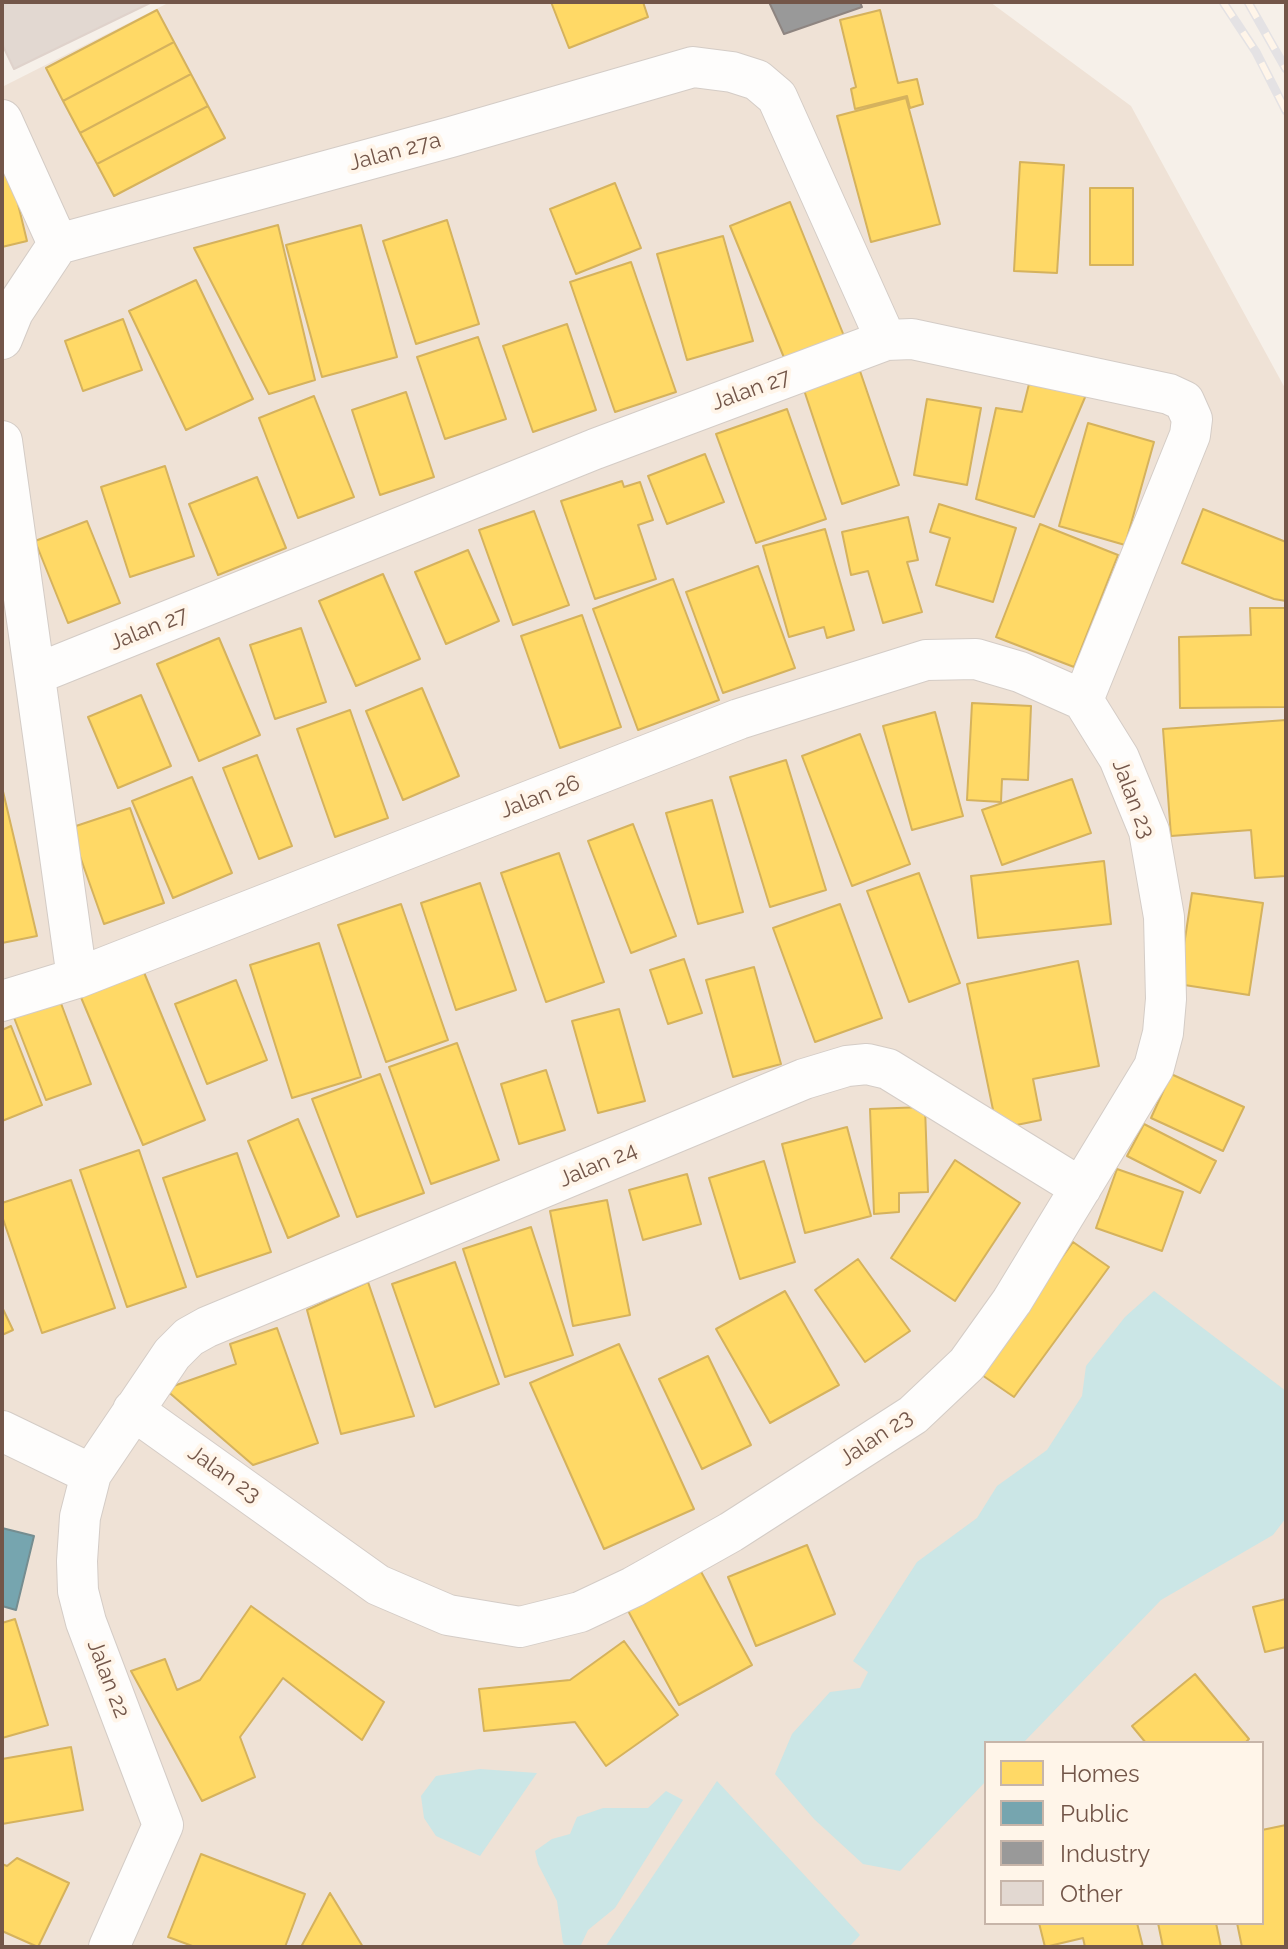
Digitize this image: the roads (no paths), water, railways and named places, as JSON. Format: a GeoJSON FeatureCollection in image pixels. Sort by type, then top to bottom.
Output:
{"type":"FeatureCollection","features":[{"type":"Feature","properties":{"kind":"street","name":"Jalan 27a"},"geometry":{"type":"LineString","coordinates":[[58,244],[451,137],[693,67],[732,72],[757,80],[777,97],[886,340]]}},
{"type":"Feature","properties":{"kind":"street"},"geometry":{"type":"LineString","coordinates":[[2,120],[58,244],[13,312],[2,339]]}},
{"type":"Feature","properties":{"kind":"street","name":"Jalan 27"},"geometry":{"type":"LineString","coordinates":[[36,674],[580,455],[886,340],[912,339],[1169,394],[1184,401],[1192,419],[1190,435],[1083,700]]}},
{"type":"Feature","properties":{"kind":"street"},"geometry":{"type":"LineString","coordinates":[[2,441],[77,978]]}},
{"type":"Feature","properties":{"kind":"street","name":"Jalan 26"},"geometry":{"type":"LineString","coordinates":[[2,1001],[77,978],[739,719],[926,660],[976,659],[1020,672],[1083,700]]}},
{"type":"Feature","properties":{"kind":"street","name":"Jalan 23"},"geometry":{"type":"LineString","coordinates":[[133,1410],[378,1585],[448,1615],[520,1627],[580,1612],[633,1587],[731,1532],[913,1415],[967,1364],[1012,1301],[1154,1067],[1163,1033],[1166,999],[1164,917],[1149,831],[1119,758],[1083,700]]}},
{"type":"Feature","properties":{"kind":"street","name":"Jalan 24"},"geometry":{"type":"LineString","coordinates":[[133,1410],[172,1354],[189,1337],[207,1327],[804,1079],[847,1066],[867,1064],[888,1069],[1081,1188]]}},
{"type":"Feature","properties":{"kind":"street","name":"Jalan 22"},"geometry":{"type":"LineString","coordinates":[[109,1947],[163,1825],[86,1622],[78,1591],[77,1561],[80,1517],[91,1474],[133,1410]]}},
{"type":"Feature","properties":{"kind":"street"},"geometry":{"type":"LineString","coordinates":[[2,1431],[91,1474]]}},
{"type":"Feature","properties":{"kind":"water"},"geometry":{"type":"Polygon","coordinates":[[[1154,1291],[1286,1391],[1286,1518],[1273,1535],[1161,1600],[1025,1741],[984,1741],[984,1783],[900,1871],[863,1864],[814,1819],[775,1774],[792,1734],[830,1692],[860,1688],[868,1672],[853,1661],[917,1562],[977,1518],[997,1486],[1047,1450],[1082,1396],[1086,1366],[1125,1317],[1154,1291]]]}},
{"type":"Feature","properties":{"kind":"water"},"geometry":{"type":"Polygon","coordinates":[[[480,1769],[537,1773],[480,1856],[436,1836],[424,1818],[421,1796],[436,1776],[480,1769]]]}},
{"type":"Feature","properties":{"kind":"water"},"geometry":{"type":"Polygon","coordinates":[[[717,1781],[860,1935],[849,1947],[605,1947],[717,1781]]]}},
{"type":"Feature","properties":{"kind":"water"},"geometry":{"type":"Polygon","coordinates":[[[666,1791],[683,1800],[615,1908],[588,1930],[580,1947],[567,1947],[563,1943],[557,1901],[538,1864],[535,1851],[552,1839],[570,1834],[577,1817],[603,1808],[648,1808],[666,1791]]]}},
{"type":"Feature","properties":{"kind":"railway"},"geometry":{"type":"LineString","coordinates":[[1223,2],[1256,52],[1286,111]]}},
{"type":"Feature","properties":{"kind":"railway"},"geometry":{"type":"LineString","coordinates":[[1248,2],[1286,69]]}}]}
